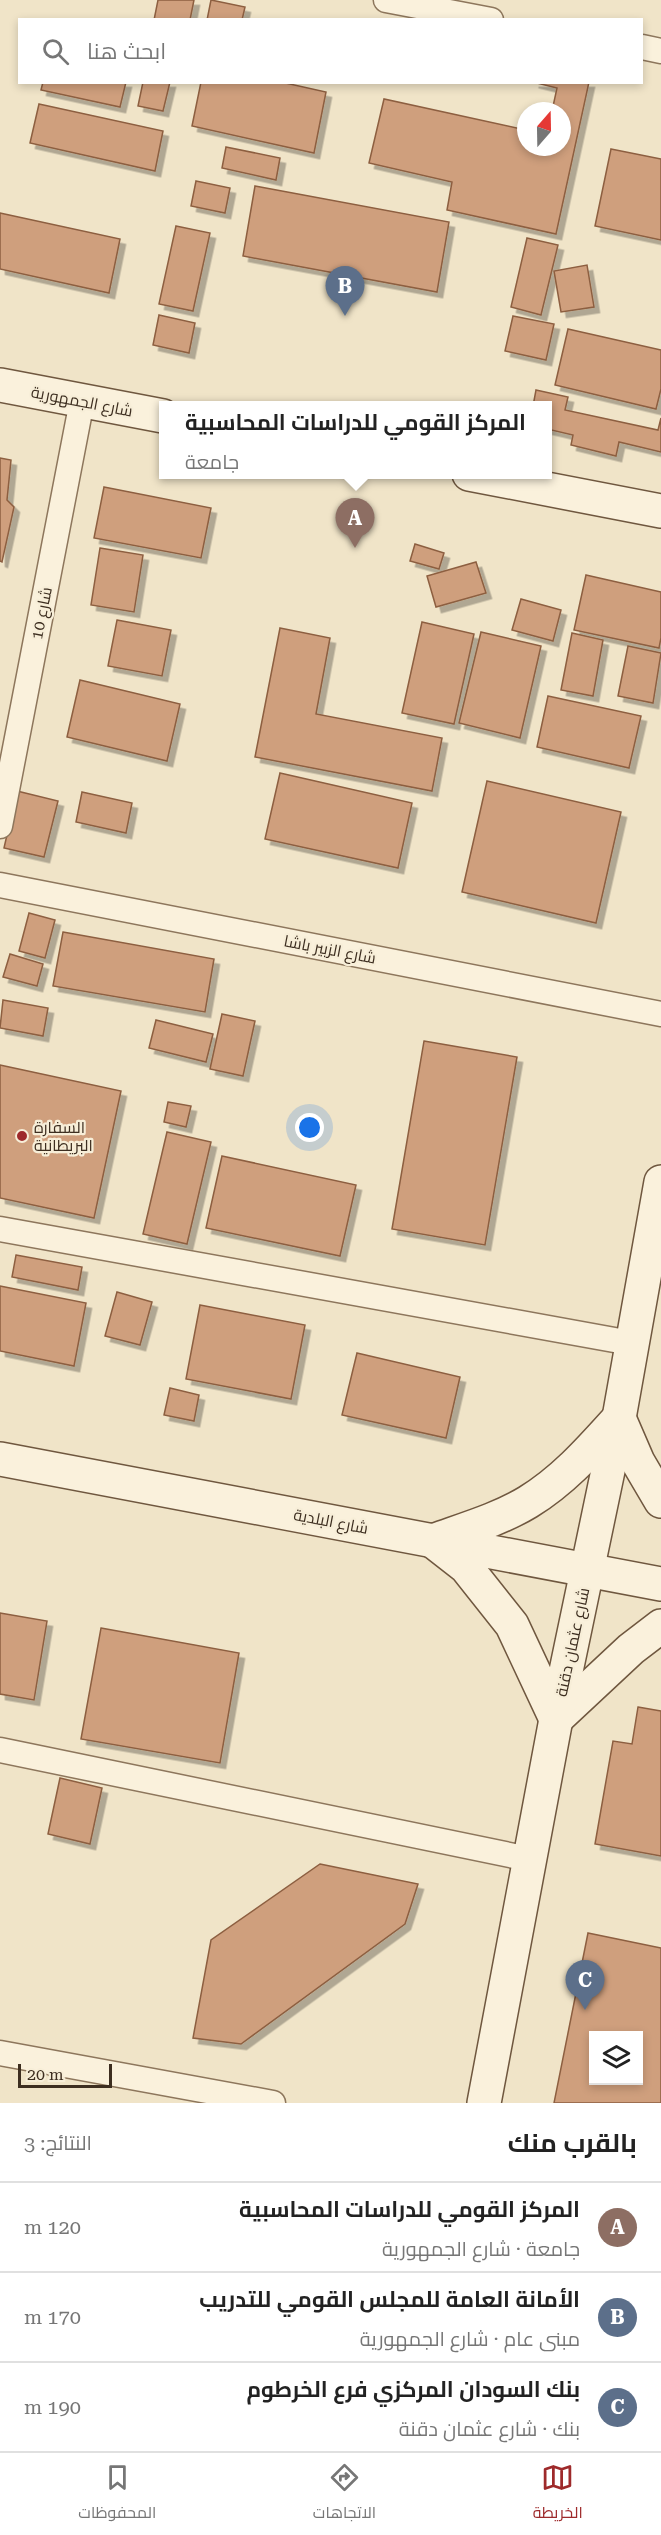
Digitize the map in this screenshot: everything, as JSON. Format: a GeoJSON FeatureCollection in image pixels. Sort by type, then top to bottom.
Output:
{"type":"FeatureCollection","features":[{"type":"Feature","properties":{"kind":"street"},"geometry":{"type":"LineString","coordinates":[[386,0],[480,18]]}},
{"type":"Feature","properties":{"kind":"street"},"geometry":{"type":"LineString","coordinates":[[643,48],[661,51]]}},
{"type":"Feature","properties":{"kind":"street","name":"شارع الجمهورية"},"geometry":{"type":"LineString","coordinates":[[0,385],[159,415]]}},
{"type":"Feature","properties":{"kind":"street","name":"شارع 10"},"geometry":{"type":"LineString","coordinates":[[0,826],[82,401]]}},
{"type":"Feature","properties":{"kind":"street"},"geometry":{"type":"LineString","coordinates":[[495,479],[661,511]]}},
{"type":"Feature","properties":{"kind":"street","name":"شارع الزبير باشا"},"geometry":{"type":"LineString","coordinates":[[0,885],[661,1014]]}},
{"type":"Feature","properties":{"kind":"street","name":"شارع عثمان دقنة"},"geometry":{"type":"LineString","coordinates":[[484,2103],[556,1719],[619,1418],[661,1182]]}},
{"type":"Feature","properties":{"kind":"street"},"geometry":{"type":"LineString","coordinates":[[0,1229],[631,1343]]}},
{"type":"Feature","properties":{"kind":"street"},"geometry":{"type":"LineString","coordinates":[[433,1541],[471,1528],[527,1503],[578,1464],[619,1418],[638,1462],[661,1501]]}},
{"type":"Feature","properties":{"kind":"street","name":"شارع البلدية"},"geometry":{"type":"LineString","coordinates":[[0,1459],[661,1584]]}},
{"type":"Feature","properties":{"kind":"street"},"geometry":{"type":"LineString","coordinates":[[433,1541],[466,1567],[512,1625],[556,1719],[631,1648],[661,1626]]}},
{"type":"Feature","properties":{"kind":"street"},"geometry":{"type":"LineString","coordinates":[[0,1750],[529,1859]]}},
{"type":"Feature","properties":{"kind":"street"},"geometry":{"type":"LineString","coordinates":[[0,2053],[273,2103]]}},
{"type":"Feature","properties":{"kind":"building"},"geometry":{"type":"Polygon","coordinates":[[[158,0],[194,0],[190,18],[154,18],[158,0]]]}},
{"type":"Feature","properties":{"kind":"building"},"geometry":{"type":"Polygon","coordinates":[[[211,0],[245,7],[242,18],[207,18],[211,0]]]}},
{"type":"Feature","properties":{"kind":"building"},"geometry":{"type":"Polygon","coordinates":[[[42,84],[126,84],[120,107],[41,90],[42,84]]]}},
{"type":"Feature","properties":{"kind":"building"},"geometry":{"type":"Polygon","coordinates":[[[143,84],[170,84],[163,111],[138,106],[143,84]]]}},
{"type":"Feature","properties":{"kind":"building"},"geometry":{"type":"Polygon","coordinates":[[[201,84],[290,84],[326,92],[314,153],[192,126],[201,84]]]}},
{"type":"Feature","properties":{"kind":"building"},"geometry":{"type":"Polygon","coordinates":[[[541,84],[589,84],[556,234],[447,210],[452,182],[369,163],[384,99],[517,128],[517,156],[571,156],[571,102],[554,102],[557,88],[541,84]]]}},
{"type":"Feature","properties":{"kind":"building"},"geometry":{"type":"Polygon","coordinates":[[[39,104],[163,131],[155,171],[30,143],[39,104]]]}},
{"type":"Feature","properties":{"kind":"building"},"geometry":{"type":"Polygon","coordinates":[[[226,147],[280,158],[276,180],[222,168],[226,147]]]}},
{"type":"Feature","properties":{"kind":"building"},"geometry":{"type":"Polygon","coordinates":[[[611,149],[661,159],[661,240],[595,226],[611,149]]]}},
{"type":"Feature","properties":{"kind":"building"},"geometry":{"type":"Polygon","coordinates":[[[196,181],[230,188],[225,213],[191,206],[196,181]]]}},
{"type":"Feature","properties":{"kind":"building"},"geometry":{"type":"Polygon","coordinates":[[[255,186],[449,222],[437,292],[243,256],[255,186]]]}},
{"type":"Feature","properties":{"kind":"building"},"geometry":{"type":"Polygon","coordinates":[[[0,213],[120,239],[109,293],[0,269],[0,213]]]}},
{"type":"Feature","properties":{"kind":"building"},"geometry":{"type":"Polygon","coordinates":[[[176,226],[210,233],[193,311],[159,304],[176,226]]]}},
{"type":"Feature","properties":{"kind":"building"},"geometry":{"type":"Polygon","coordinates":[[[527,238],[558,245],[541,315],[511,307],[527,238]]]}},
{"type":"Feature","properties":{"kind":"building"},"geometry":{"type":"Polygon","coordinates":[[[587,265],[594,307],[561,312],[554,271],[587,265]]]}},
{"type":"Feature","properties":{"kind":"building"},"geometry":{"type":"Polygon","coordinates":[[[159,315],[195,323],[189,353],[153,345],[159,315]]]}},
{"type":"Feature","properties":{"kind":"building"},"geometry":{"type":"Polygon","coordinates":[[[513,316],[554,324],[546,360],[505,351],[513,316]]]}},
{"type":"Feature","properties":{"kind":"building"},"geometry":{"type":"Polygon","coordinates":[[[568,329],[661,350],[661,389],[656,409],[555,385],[568,329]]]}},
{"type":"Feature","properties":{"kind":"building"},"geometry":{"type":"Polygon","coordinates":[[[536,390],[568,397],[565,410],[658,430],[661,418],[661,452],[619,442],[616,456],[571,445],[573,435],[552,430],[552,401],[534,401],[536,390]]]}},
{"type":"Feature","properties":{"kind":"building"},"geometry":{"type":"Polygon","coordinates":[[[0,458],[11,460],[7,500],[14,507],[2,562],[0,561],[0,458]]]}},
{"type":"Feature","properties":{"kind":"building"},"geometry":{"type":"Polygon","coordinates":[[[104,487],[211,508],[201,558],[94,538],[104,487]]]}},
{"type":"Feature","properties":{"kind":"building"},"geometry":{"type":"Polygon","coordinates":[[[415,544],[444,553],[439,569],[410,561],[415,544]]]}},
{"type":"Feature","properties":{"kind":"building"},"geometry":{"type":"Polygon","coordinates":[[[100,548],[143,555],[134,612],[91,605],[100,548]]]}},
{"type":"Feature","properties":{"kind":"building"},"geometry":{"type":"Polygon","coordinates":[[[476,562],[486,593],[436,607],[427,576],[476,562]]]}},
{"type":"Feature","properties":{"kind":"building"},"geometry":{"type":"Polygon","coordinates":[[[586,575],[661,592],[659,648],[574,630],[586,575]]]}},
{"type":"Feature","properties":{"kind":"building"},"geometry":{"type":"Polygon","coordinates":[[[521,599],[561,610],[553,641],[512,630],[521,599]]]}},
{"type":"Feature","properties":{"kind":"building"},"geometry":{"type":"Polygon","coordinates":[[[117,620],[171,630],[162,676],[108,666],[117,620]]]}},
{"type":"Feature","properties":{"kind":"building"},"geometry":{"type":"Polygon","coordinates":[[[422,622],[474,634],[454,724],[402,713],[422,622]]]}},
{"type":"Feature","properties":{"kind":"building"},"geometry":{"type":"Polygon","coordinates":[[[280,628],[330,638],[316,714],[442,738],[432,791],[255,757],[280,628]]]}},
{"type":"Feature","properties":{"kind":"building"},"geometry":{"type":"Polygon","coordinates":[[[481,632],[541,646],[520,738],[459,723],[481,632]]]}},
{"type":"Feature","properties":{"kind":"building"},"geometry":{"type":"Polygon","coordinates":[[[572,633],[603,640],[593,696],[561,690],[572,633]]]}},
{"type":"Feature","properties":{"kind":"building"},"geometry":{"type":"Polygon","coordinates":[[[628,646],[661,653],[653,703],[618,696],[628,646]]]}},
{"type":"Feature","properties":{"kind":"building"},"geometry":{"type":"Polygon","coordinates":[[[80,680],[180,704],[167,761],[67,737],[80,680]]]}},
{"type":"Feature","properties":{"kind":"building"},"geometry":{"type":"Polygon","coordinates":[[[548,696],[641,716],[629,768],[537,747],[548,696]]]}},
{"type":"Feature","properties":{"kind":"building"},"geometry":{"type":"Polygon","coordinates":[[[280,773],[412,803],[398,868],[265,839],[280,773]]]}},
{"type":"Feature","properties":{"kind":"building"},"geometry":{"type":"Polygon","coordinates":[[[487,781],[621,812],[596,923],[462,892],[487,781]]]}},
{"type":"Feature","properties":{"kind":"building"},"geometry":{"type":"Polygon","coordinates":[[[17,791],[58,801],[44,857],[4,848],[17,791]]]}},
{"type":"Feature","properties":{"kind":"building"},"geometry":{"type":"Polygon","coordinates":[[[82,792],[132,803],[126,833],[76,822],[82,792]]]}},
{"type":"Feature","properties":{"kind":"building"},"geometry":{"type":"Polygon","coordinates":[[[29,913],[55,920],[45,958],[19,951],[29,913]]]}},
{"type":"Feature","properties":{"kind":"building"},"geometry":{"type":"Polygon","coordinates":[[[63,932],[214,959],[205,1012],[53,986],[63,932]]]}},
{"type":"Feature","properties":{"kind":"building"},"geometry":{"type":"Polygon","coordinates":[[[10,954],[43,964],[37,986],[3,977],[10,954]]]}},
{"type":"Feature","properties":{"kind":"building"},"geometry":{"type":"Polygon","coordinates":[[[3,1000],[48,1008],[43,1036],[0,1028],[3,1000]]]}},
{"type":"Feature","properties":{"kind":"building"},"geometry":{"type":"Polygon","coordinates":[[[222,1014],[255,1021],[243,1076],[210,1069],[222,1014]]]}},
{"type":"Feature","properties":{"kind":"building"},"geometry":{"type":"Polygon","coordinates":[[[156,1020],[213,1034],[206,1062],[149,1048],[156,1020]]]}},
{"type":"Feature","properties":{"kind":"building"},"geometry":{"type":"Polygon","coordinates":[[[424,1041],[517,1057],[485,1245],[392,1229],[424,1041]]]}},
{"type":"Feature","properties":{"kind":"building"},"geometry":{"type":"Polygon","coordinates":[[[0,1065],[121,1091],[94,1218],[0,1198],[0,1065]]]}},
{"type":"Feature","properties":{"kind":"building"},"geometry":{"type":"Polygon","coordinates":[[[168,1102],[191,1106],[186,1127],[164,1122],[168,1102]]]}},
{"type":"Feature","properties":{"kind":"building"},"geometry":{"type":"Polygon","coordinates":[[[167,1132],[211,1142],[187,1244],[143,1234],[167,1132]]]}},
{"type":"Feature","properties":{"kind":"building"},"geometry":{"type":"Polygon","coordinates":[[[222,1156],[356,1185],[340,1256],[206,1228],[222,1156]]]}},
{"type":"Feature","properties":{"kind":"building"},"geometry":{"type":"Polygon","coordinates":[[[16,1255],[82,1267],[78,1290],[12,1277],[16,1255]]]}},
{"type":"Feature","properties":{"kind":"building"},"geometry":{"type":"Polygon","coordinates":[[[0,1286],[86,1303],[74,1366],[0,1351],[0,1286]]]}},
{"type":"Feature","properties":{"kind":"building"},"geometry":{"type":"Polygon","coordinates":[[[117,1292],[152,1302],[140,1345],[105,1336],[117,1292]]]}},
{"type":"Feature","properties":{"kind":"building"},"geometry":{"type":"Polygon","coordinates":[[[200,1305],[305,1325],[291,1399],[186,1379],[200,1305]]]}},
{"type":"Feature","properties":{"kind":"building"},"geometry":{"type":"Polygon","coordinates":[[[357,1353],[460,1377],[446,1438],[342,1415],[357,1353]]]}},
{"type":"Feature","properties":{"kind":"building"},"geometry":{"type":"Polygon","coordinates":[[[170,1388],[199,1395],[194,1421],[164,1415],[170,1388]]]}},
{"type":"Feature","properties":{"kind":"building"},"geometry":{"type":"Polygon","coordinates":[[[0,1613],[47,1621],[34,1700],[0,1694],[0,1613]]]}},
{"type":"Feature","properties":{"kind":"building"},"geometry":{"type":"Polygon","coordinates":[[[101,1628],[239,1653],[220,1763],[81,1739],[101,1628]]]}},
{"type":"Feature","properties":{"kind":"building"},"geometry":{"type":"Polygon","coordinates":[[[638,1707],[661,1711],[661,1856],[595,1844],[613,1741],[632,1744],[638,1707]]]}},
{"type":"Feature","properties":{"kind":"building"},"geometry":{"type":"Polygon","coordinates":[[[60,1778],[102,1788],[90,1844],[48,1834],[60,1778]]]}},
{"type":"Feature","properties":{"kind":"building"},"geometry":{"type":"Polygon","coordinates":[[[320,1864],[418,1884],[405,1924],[241,2044],[193,2038],[211,1940],[320,1864]]]}},
{"type":"Feature","properties":{"kind":"building"},"geometry":{"type":"Polygon","coordinates":[[[588,1933],[661,1948],[661,2103],[554,2103],[588,1933]]]}},
{"type":"Feature","properties":{"kind":"place","name":"الأمانة العامة للمجلس القومي للتدريب"},"geometry":{"type":"Point","coordinates":[345,316]}},
{"type":"Feature","properties":{"kind":"place","name":"المركز القومي للدراسات المحاسبية"},"geometry":{"type":"Point","coordinates":[355,548]}},
{"type":"Feature","properties":{"kind":"place","name":"السفارة البريطانية"},"geometry":{"type":"Point","coordinates":[22,1136]}},
{"type":"Feature","properties":{"kind":"place","name":"بنك السودان المركزي فرع الخرطوم"},"geometry":{"type":"Point","coordinates":[585,2010]}}]}
